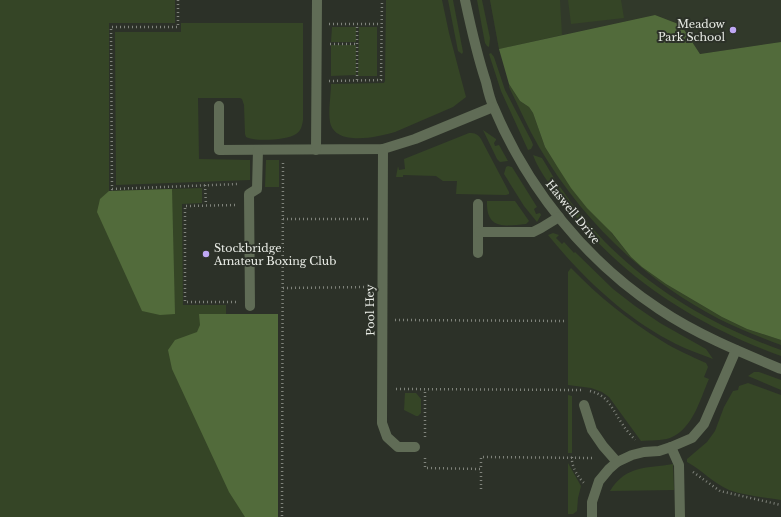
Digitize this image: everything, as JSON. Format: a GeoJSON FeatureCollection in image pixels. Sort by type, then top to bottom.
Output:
{"type":"FeatureCollection","features":[{"type":"Feature","properties":{"kind":"street"},"geometry":{"type":"LineString","coordinates":[[316,150],[317,0]]}},
{"type":"Feature","properties":{"kind":"street","name":"Haswell Drive"},"geometry":{"type":"LineString","coordinates":[[465,0],[476,51],[493,107],[524,167],[575,237],[593,256],[631,290],[659,310],[690,328],[781,369]]}},
{"type":"Feature","properties":{"kind":"street"},"geometry":{"type":"LineString","coordinates":[[219,106],[219,150],[383,149],[414,139],[493,107]]}},
{"type":"Feature","properties":{"kind":"street","name":"Pool Hey"},"geometry":{"type":"LineString","coordinates":[[383,149],[382,422],[387,437],[398,447],[420,447]]}},
{"type":"Feature","properties":{"kind":"street"},"geometry":{"type":"LineString","coordinates":[[250,304],[249,194],[257,189],[258,150]]}},
{"type":"Feature","properties":{"kind":"street"},"geometry":{"type":"LineString","coordinates":[[478,204],[478,253]]}},
{"type":"Feature","properties":{"kind":"street"},"geometry":{"type":"LineString","coordinates":[[478,232],[533,232],[559,217]]}},
{"type":"Feature","properties":{"kind":"street"},"geometry":{"type":"LineString","coordinates":[[592,517],[592,502],[596,489],[599,481],[609,468],[617,462],[632,455],[644,452],[659,451],[692,438],[704,424],[736,350]]}},
{"type":"Feature","properties":{"kind":"street"},"geometry":{"type":"LineString","coordinates":[[584,405],[592,430],[617,462]]}},
{"type":"Feature","properties":{"kind":"street"},"geometry":{"type":"LineString","coordinates":[[671,447],[679,465],[680,517]]}},
{"type":"Feature","properties":{"kind":"path"},"geometry":{"type":"LineString","coordinates":[[178,0],[178,27],[111,27],[112,189],[257,183]]}},
{"type":"Feature","properties":{"kind":"path"},"geometry":{"type":"LineString","coordinates":[[317,81],[381,80],[382,0]]}},
{"type":"Feature","properties":{"kind":"path"},"geometry":{"type":"LineString","coordinates":[[317,24],[381,24]]}},
{"type":"Feature","properties":{"kind":"path"},"geometry":{"type":"LineString","coordinates":[[357,24],[357,80]]}},
{"type":"Feature","properties":{"kind":"path"},"geometry":{"type":"LineString","coordinates":[[317,44],[357,44]]}},
{"type":"Feature","properties":{"kind":"path"},"geometry":{"type":"LineString","coordinates":[[282,516],[283,150]]}},
{"type":"Feature","properties":{"kind":"path"},"geometry":{"type":"LineString","coordinates":[[205,185],[206,205]]}},
{"type":"Feature","properties":{"kind":"path"},"geometry":{"type":"LineString","coordinates":[[249,205],[185,206],[185,302],[250,304]]}},
{"type":"Feature","properties":{"kind":"path"},"geometry":{"type":"LineString","coordinates":[[283,219],[383,219]]}},
{"type":"Feature","properties":{"kind":"path"},"geometry":{"type":"LineString","coordinates":[[283,288],[382,288]]}},
{"type":"Feature","properties":{"kind":"path"},"geometry":{"type":"LineString","coordinates":[[382,320],[567,321]]}},
{"type":"Feature","properties":{"kind":"path"},"geometry":{"type":"LineString","coordinates":[[425,389],[420,447],[425,468],[481,469]]}},
{"type":"Feature","properties":{"kind":"path"},"geometry":{"type":"LineString","coordinates":[[383,390],[425,389],[590,391],[606,398],[622,425],[644,452]]}},
{"type":"Feature","properties":{"kind":"path"},"geometry":{"type":"LineString","coordinates":[[481,489],[481,457],[599,458],[608,451]]}},
{"type":"Feature","properties":{"kind":"path"},"geometry":{"type":"LineString","coordinates":[[572,457],[572,462],[579,479],[585,484],[596,489]]}},
{"type":"Feature","properties":{"kind":"path"},"geometry":{"type":"LineString","coordinates":[[691,470],[720,491],[781,505]]}},
{"type":"Feature","properties":{"kind":"shaded area","name":"Meadow Park School"},"geometry":{"type":"Polygon","coordinates":[[[490,0],[781,0],[781,42],[700,54],[681,25],[655,15],[499,49],[490,0]]]}},
{"type":"Feature","properties":{"kind":"green space"},"geometry":{"type":"Polygon","coordinates":[[[0,0],[175,0],[175,23],[109,23],[109,191],[202,188],[202,203],[182,204],[183,305],[226,305],[226,314],[278,314],[278,517],[0,517],[0,0]]]}},
{"type":"Feature","properties":{"kind":"green space"},"geometry":{"type":"Polygon","coordinates":[[[386,0],[442,0],[466,97],[453,107],[395,132],[368,138],[340,135],[334,130],[329,117],[331,84],[384,83],[385,81],[386,0]]]}},
{"type":"Feature","properties":{"kind":"green space"},"geometry":{"type":"Polygon","coordinates":[[[448,0],[453,0],[463,52],[462,54],[458,51],[448,0]]]}},
{"type":"Feature","properties":{"kind":"green space"},"geometry":{"type":"Polygon","coordinates":[[[477,0],[482,0],[490,38],[489,47],[485,43],[477,0]]]}},
{"type":"Feature","properties":{"kind":"green space"},"geometry":{"type":"Polygon","coordinates":[[[490,0],[560,0],[562,35],[499,49],[490,0]]]}},
{"type":"Feature","properties":{"kind":"green space"},"geometry":{"type":"Polygon","coordinates":[[[568,0],[621,0],[624,18],[571,24],[568,0]]]}},
{"type":"Feature","properties":{"kind":"green space"},"geometry":{"type":"Polygon","coordinates":[[[655,15],[681,25],[700,54],[781,42],[781,340],[747,329],[722,317],[666,284],[631,257],[612,233],[587,208],[571,188],[545,147],[533,113],[529,107],[520,101],[509,84],[499,49],[655,15]]]}},
{"type":"Feature","properties":{"kind":"green space"},"geometry":{"type":"Polygon","coordinates":[[[181,23],[303,23],[303,120],[301,128],[296,134],[286,138],[264,140],[250,139],[246,137],[245,134],[244,105],[242,99],[198,98],[199,159],[250,160],[250,180],[116,185],[115,32],[181,32],[181,23]]]}},
{"type":"Feature","properties":{"kind":"green space"},"geometry":{"type":"Polygon","coordinates":[[[332,27],[356,27],[356,42],[331,42],[332,27]]]}},
{"type":"Feature","properties":{"kind":"green space"},"geometry":{"type":"Polygon","coordinates":[[[359,27],[377,27],[377,76],[358,76],[359,27]]]}},
{"type":"Feature","properties":{"kind":"green space"},"geometry":{"type":"Polygon","coordinates":[[[331,45],[356,45],[356,75],[331,76],[331,45]]]}},
{"type":"Feature","properties":{"kind":"green space"},"geometry":{"type":"Polygon","coordinates":[[[491,53],[494,57],[505,90],[532,142],[533,145],[531,149],[528,150],[501,91],[489,54],[491,53]]]}},
{"type":"Feature","properties":{"kind":"green space"},"geometry":{"type":"Polygon","coordinates":[[[509,84],[520,101],[529,107],[533,113],[545,147],[555,163],[631,257],[666,284],[722,317],[747,329],[781,340],[781,345],[727,323],[691,303],[640,267],[617,246],[595,223],[556,174],[531,132],[509,87],[509,84]]]}},
{"type":"Feature","properties":{"kind":"green space"},"geometry":{"type":"Polygon","coordinates":[[[483,130],[496,139],[494,143],[495,146],[499,145],[508,161],[500,162],[497,159],[483,130]]]}},
{"type":"Feature","properties":{"kind":"green space"},"geometry":{"type":"Polygon","coordinates":[[[469,133],[476,134],[481,139],[509,194],[456,194],[457,181],[443,181],[436,176],[403,175],[403,177],[396,177],[398,166],[399,170],[405,169],[404,159],[469,133]]]}},
{"type":"Feature","properties":{"kind":"green space"},"geometry":{"type":"Polygon","coordinates":[[[533,155],[542,158],[560,187],[584,219],[607,244],[632,267],[659,288],[718,323],[781,350],[781,356],[754,346],[702,321],[654,290],[631,273],[609,254],[586,230],[548,182],[539,169],[533,155]]]}},
{"type":"Feature","properties":{"kind":"green space"},"geometry":{"type":"Polygon","coordinates":[[[266,160],[279,160],[279,187],[265,187],[266,160]]]}},
{"type":"Feature","properties":{"kind":"green space"},"geometry":{"type":"Polygon","coordinates":[[[506,167],[512,167],[537,207],[534,209],[536,214],[540,213],[541,215],[537,222],[524,206],[504,174],[506,167]]]}},
{"type":"Feature","properties":{"kind":"green space"},"geometry":{"type":"Polygon","coordinates":[[[172,189],[175,314],[160,315],[142,311],[97,212],[100,199],[109,191],[172,189]]]}},
{"type":"Feature","properties":{"kind":"green space"},"geometry":{"type":"Polygon","coordinates":[[[487,201],[515,201],[529,221],[526,224],[511,225],[493,222],[488,210],[487,201]]]}},
{"type":"Feature","properties":{"kind":"green space"},"geometry":{"type":"Polygon","coordinates":[[[553,233],[559,235],[556,238],[562,244],[564,242],[613,289],[660,323],[706,349],[713,359],[676,344],[658,334],[623,310],[591,282],[561,251],[548,235],[553,233]]]}},
{"type":"Feature","properties":{"kind":"green space"},"geometry":{"type":"Polygon","coordinates":[[[571,268],[603,298],[638,325],[673,347],[706,363],[708,367],[704,377],[709,379],[695,413],[685,428],[678,434],[667,439],[641,441],[609,397],[602,392],[591,388],[568,385],[568,272],[571,268]]]}},
{"type":"Feature","properties":{"kind":"green space"},"geometry":{"type":"Polygon","coordinates":[[[199,314],[278,314],[278,517],[245,517],[229,492],[172,369],[168,350],[175,340],[197,332],[200,325],[199,314]]]}},
{"type":"Feature","properties":{"kind":"green space"},"geometry":{"type":"Polygon","coordinates":[[[754,372],[759,372],[781,380],[781,390],[748,376],[754,372]]]}},
{"type":"Feature","properties":{"kind":"green space"},"geometry":{"type":"Polygon","coordinates":[[[748,383],[781,395],[781,500],[748,495],[729,490],[687,462],[687,459],[707,442],[715,431],[724,407],[733,391],[738,390],[739,386],[748,383]]]}},
{"type":"Feature","properties":{"kind":"green space"},"geometry":{"type":"Polygon","coordinates":[[[405,393],[416,393],[421,399],[421,413],[418,416],[404,410],[405,393]]]}},
{"type":"Feature","properties":{"kind":"green space"},"geometry":{"type":"Polygon","coordinates":[[[568,395],[572,396],[572,453],[568,453],[568,395]]]}},
{"type":"Feature","properties":{"kind":"green space"},"geometry":{"type":"Polygon","coordinates":[[[568,463],[581,486],[577,511],[573,514],[568,514],[568,463]]]}},
{"type":"Feature","properties":{"kind":"green space"},"geometry":{"type":"Polygon","coordinates":[[[673,464],[674,490],[610,491],[623,476],[638,469],[673,464]]]}},
{"type":"Feature","properties":{"kind":"place","name":"Meadow Park School"},"geometry":{"type":"Point","coordinates":[733,30]}},
{"type":"Feature","properties":{"kind":"place","name":"Stockbridge Amateur Boxing Club"},"geometry":{"type":"Point","coordinates":[206,254]}}]}
